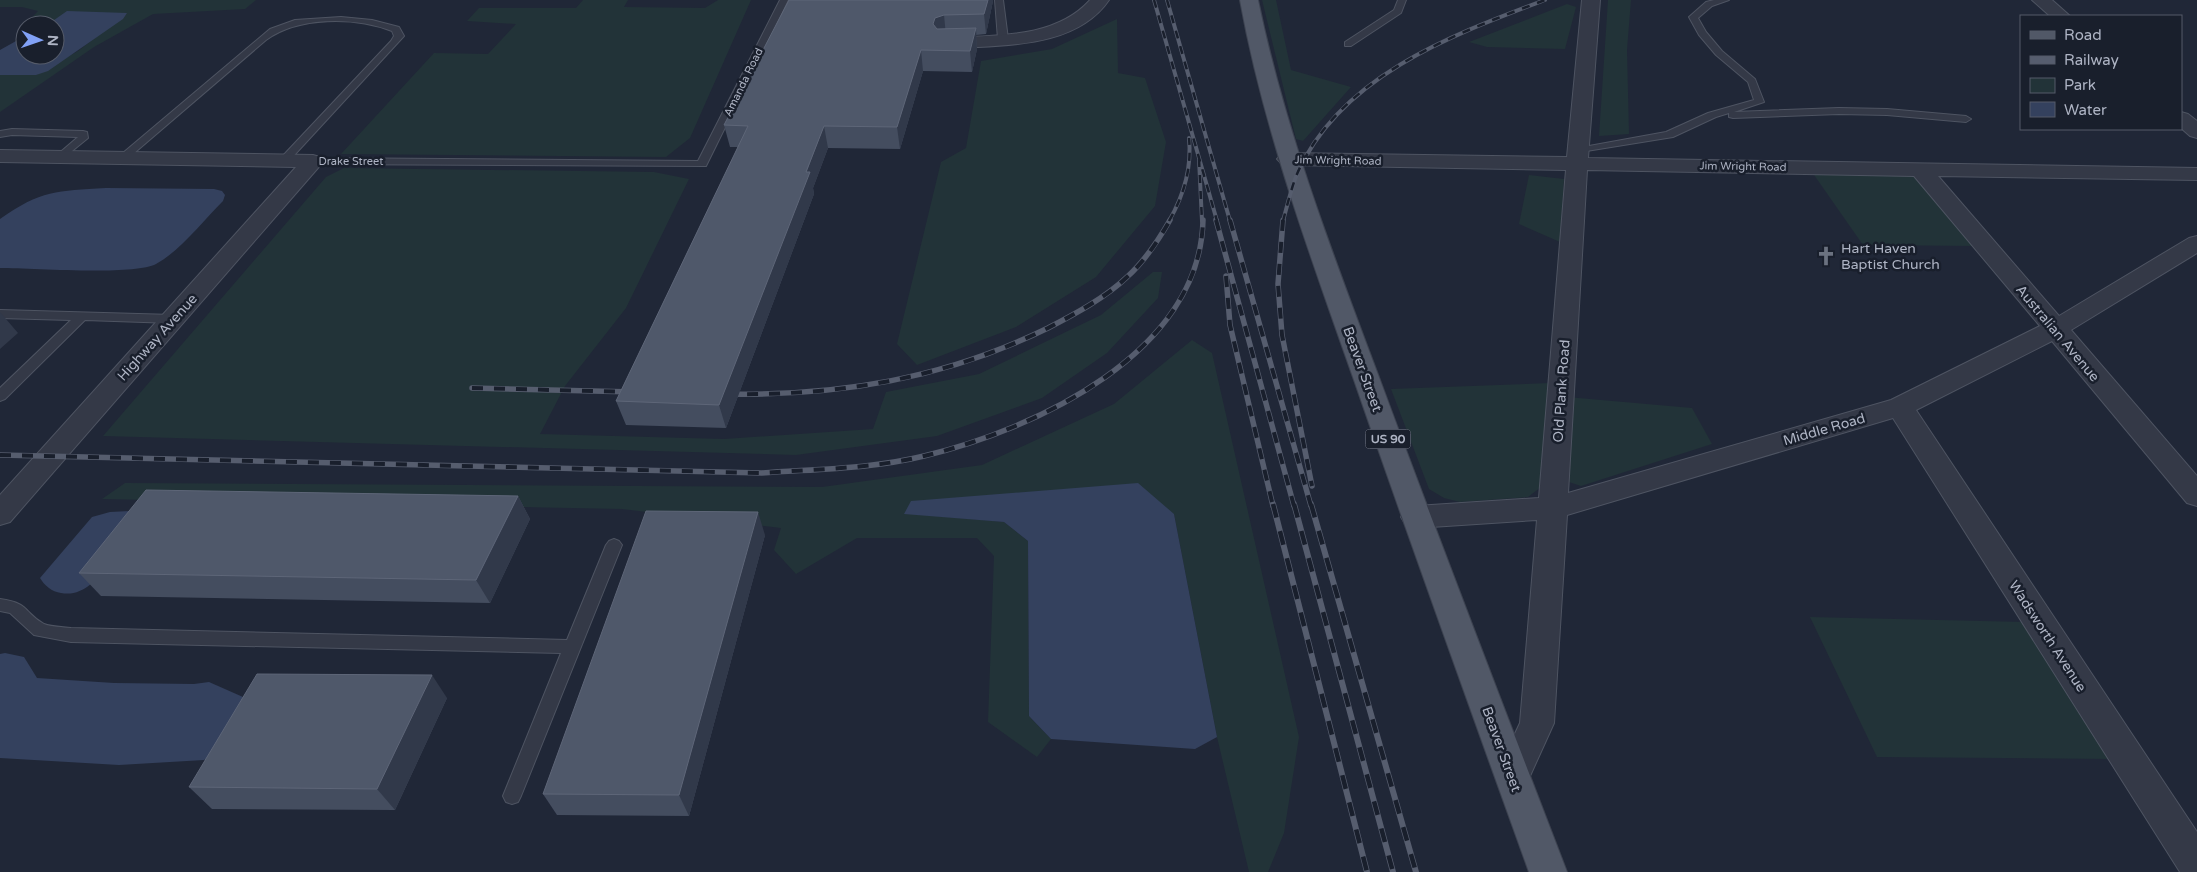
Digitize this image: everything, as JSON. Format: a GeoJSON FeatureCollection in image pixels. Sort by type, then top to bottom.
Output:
{"type":"FeatureCollection","features":[{"type":"Feature","properties":{"kind":"main road","name":"Beaver Street"},"geometry":{"type":"LineString","coordinates":[[1249,0],[1261,62],[1288,159],[1416,517],[1548,872]]}},
{"type":"Feature","properties":{"kind":"street"},"geometry":{"type":"LineString","coordinates":[[946,44],[1003,39],[1057,30],[1089,12],[1100,0]]}},
{"type":"Feature","properties":{"kind":"street","name":"Old Plank Road"},"geometry":{"type":"LineString","coordinates":[[1513,776],[1537,723],[1577,157],[1592,0]]}},
{"type":"Feature","properties":{"kind":"street"},"geometry":{"type":"LineString","coordinates":[[2041,0],[2059,15]]}},
{"type":"Feature","properties":{"kind":"street"},"geometry":{"type":"LineString","coordinates":[[2182,119],[2197,132]]}},
{"type":"Feature","properties":{"kind":"street","name":"Drake Street"},"geometry":{"type":"LineString","coordinates":[[0,156],[313,161]]}},
{"type":"Feature","properties":{"kind":"street","name":"Jim Wright Road"},"geometry":{"type":"LineString","coordinates":[[1288,159],[1577,157],[1920,169],[2197,174]]}},
{"type":"Feature","properties":{"kind":"street","name":"Highway Avenue"},"geometry":{"type":"LineString","coordinates":[[0,514],[313,161]]}},
{"type":"Feature","properties":{"kind":"street","name":"Australian Avenue"},"geometry":{"type":"LineString","coordinates":[[1920,169],[2197,495]]}},
{"type":"Feature","properties":{"kind":"street","name":"Middle Road"},"geometry":{"type":"LineString","coordinates":[[1416,517],[1552,508],[1900,407],[2055,330],[2197,243]]}},
{"type":"Feature","properties":{"kind":"street","name":"Wadsworth Avenue"},"geometry":{"type":"LineString","coordinates":[[1900,407],[2197,865]]}},
{"type":"Feature","properties":{"kind":"lane","name":"Amanda Road"},"geometry":{"type":"LineString","coordinates":[[702,164],[784,0]]}},
{"type":"Feature","properties":{"kind":"lane"},"geometry":{"type":"LineString","coordinates":[[999,0],[1003,39]]}},
{"type":"Feature","properties":{"kind":"lane"},"geometry":{"type":"LineString","coordinates":[[1348,44],[1398,11],[1402,0]]}},
{"type":"Feature","properties":{"kind":"lane"},"geometry":{"type":"LineString","coordinates":[[1577,157],[1669,135],[1712,115],[1759,102],[1752,81],[1719,53],[1702,34],[1693,17],[1710,4],[1724,0]]}},
{"type":"Feature","properties":{"kind":"lane"},"geometry":{"type":"LineString","coordinates":[[122,158],[264,38],[284,26],[316,21],[349,21],[381,24],[396,29],[399,36],[394,43],[283,160]]}},
{"type":"Feature","properties":{"kind":"lane"},"geometry":{"type":"LineString","coordinates":[[1712,115],[1858,111],[1966,119]]}},
{"type":"Feature","properties":{"kind":"lane"},"geometry":{"type":"LineString","coordinates":[[0,134],[12,132],[83,134],[83,138],[61,157]]}},
{"type":"Feature","properties":{"kind":"lane","name":"Drake Street"},"geometry":{"type":"LineString","coordinates":[[313,161],[702,164]]}},
{"type":"Feature","properties":{"kind":"lane"},"geometry":{"type":"LineString","coordinates":[[0,314],[173,319]]}},
{"type":"Feature","properties":{"kind":"lane"},"geometry":{"type":"LineString","coordinates":[[0,396],[81,316]]}},
{"type":"Feature","properties":{"kind":"lane"},"geometry":{"type":"LineString","coordinates":[[512,796],[614,545]]}},
{"type":"Feature","properties":{"kind":"lane"},"geometry":{"type":"LineString","coordinates":[[0,605],[14,607],[40,630],[70,635],[572,647]]}},
{"type":"Feature","properties":{"kind":"green space"},"geometry":{"type":"Polygon","coordinates":[[[0,0],[256,0],[245,9],[153,14],[94,47],[0,112],[0,75],[36,75],[54,65],[65,65],[65,58],[78,51],[127,13],[65,22],[65,15],[34,15],[38,11],[22,7],[0,7],[0,0]]]}},
{"type":"Feature","properties":{"kind":"green space"},"geometry":{"type":"Polygon","coordinates":[[[583,0],[628,0],[624,7],[705,8],[718,0],[751,0],[690,138],[666,157],[341,154],[434,53],[488,54],[516,24],[467,21],[479,8],[576,8],[583,0]]]}},
{"type":"Feature","properties":{"kind":"green space"},"geometry":{"type":"Polygon","coordinates":[[[1262,0],[1276,0],[1291,70],[1351,87],[1303,141],[1296,139],[1262,0]]]}},
{"type":"Feature","properties":{"kind":"green space"},"geometry":{"type":"Polygon","coordinates":[[[1608,0],[1631,0],[1627,50],[1629,134],[1599,136],[1608,0]]]}},
{"type":"Feature","properties":{"kind":"green space"},"geometry":{"type":"Polygon","coordinates":[[[1567,4],[1576,7],[1565,49],[1487,47],[1469,42],[1567,4]]]}},
{"type":"Feature","properties":{"kind":"green space"},"geometry":{"type":"Polygon","coordinates":[[[1117,19],[1118,73],[1145,78],[1166,142],[1155,206],[1096,277],[1016,327],[917,365],[897,344],[941,162],[966,148],[981,61],[1052,49],[1117,19]]]}},
{"type":"Feature","properties":{"kind":"green space"},"geometry":{"type":"Polygon","coordinates":[[[344,168],[654,172],[689,179],[626,308],[565,386],[540,434],[724,439],[873,429],[886,392],[979,374],[1101,315],[1153,272],[1162,272],[1158,298],[1107,353],[1042,398],[937,436],[796,455],[103,436],[326,177],[344,168]]]}},
{"type":"Feature","properties":{"kind":"green space"},"geometry":{"type":"Polygon","coordinates":[[[1812,172],[1913,176],[1977,246],[1863,245],[1812,172]]]}},
{"type":"Feature","properties":{"kind":"green space"},"geometry":{"type":"Polygon","coordinates":[[[1529,175],[1564,179],[1560,242],[1519,224],[1529,175]]]}},
{"type":"Feature","properties":{"kind":"green space"},"geometry":{"type":"Polygon","coordinates":[[[1192,340],[1212,353],[1299,737],[1284,833],[1268,872],[1249,872],[1217,737],[1174,514],[904,513],[1004,522],[1028,541],[1029,716],[1051,739],[1037,757],[988,722],[994,556],[977,538],[857,538],[796,574],[774,550],[781,528],[622,509],[102,499],[125,483],[822,487],[982,465],[1114,404],[1192,340]]]}},
{"type":"Feature","properties":{"kind":"green space"},"geometry":{"type":"Polygon","coordinates":[[[1550,383],[1541,487],[1528,497],[1460,502],[1444,498],[1429,489],[1391,389],[1550,383]]]}},
{"type":"Feature","properties":{"kind":"green space"},"geometry":{"type":"Polygon","coordinates":[[[1567,397],[1692,408],[1712,444],[1581,486],[1563,480],[1567,397]]]}},
{"type":"Feature","properties":{"kind":"green space"},"geometry":{"type":"Polygon","coordinates":[[[1810,617],[2025,622],[2113,759],[1877,757],[1810,617]]]}},
{"type":"Feature","properties":{"kind":"water"},"geometry":{"type":"Polygon","coordinates":[[[67,11],[127,13],[123,19],[65,59],[65,15],[61,15],[67,11]]]}},
{"type":"Feature","properties":{"kind":"water"},"geometry":{"type":"Polygon","coordinates":[[[15,42],[15,65],[57,65],[48,71],[36,75],[0,75],[0,50],[15,42]]]}},
{"type":"Feature","properties":{"kind":"water"},"geometry":{"type":"Polygon","coordinates":[[[106,188],[214,189],[222,191],[225,195],[223,201],[174,251],[156,264],[144,268],[81,271],[0,268],[0,219],[14,209],[39,197],[62,191],[106,188]]]}},
{"type":"Feature","properties":{"kind":"water"},"geometry":{"type":"Polygon","coordinates":[[[1138,483],[1174,514],[1217,737],[1195,749],[1051,739],[1029,716],[1028,541],[1004,522],[904,514],[911,501],[1138,483]]]}},
{"type":"Feature","properties":{"kind":"water"},"geometry":{"type":"Polygon","coordinates":[[[130,511],[106,565],[97,578],[87,587],[75,593],[61,593],[51,590],[40,578],[92,517],[110,512],[130,511]]]}},
{"type":"Feature","properties":{"kind":"water"},"geometry":{"type":"Polygon","coordinates":[[[5,653],[24,657],[37,678],[114,683],[194,684],[209,682],[243,697],[246,705],[216,754],[204,760],[119,765],[0,758],[0,654],[5,653]]]}},
{"type":"Feature","properties":{"kind":"building"},"geometry":{"type":"Polygon","coordinates":[[[789,0],[988,0],[984,14],[944,15],[935,18],[933,24],[937,29],[976,28],[970,51],[921,50],[897,127],[824,126],[806,172],[810,172],[719,405],[616,401],[748,126],[724,125],[789,0]]]}},
{"type":"Feature","properties":{"kind":"building"},"geometry":{"type":"Polygon","coordinates":[[[146,490],[518,496],[476,580],[79,573],[146,490]]]}},
{"type":"Feature","properties":{"kind":"building"},"geometry":{"type":"Polygon","coordinates":[[[646,511],[758,512],[679,795],[543,794],[646,511]]]}},
{"type":"Feature","properties":{"kind":"building"},"geometry":{"type":"Polygon","coordinates":[[[257,674],[432,675],[377,789],[189,787],[257,674]]]}},
{"type":"Feature","properties":{"kind":"railway"},"geometry":{"type":"LineString","coordinates":[[1154,0],[1217,221]]}},
{"type":"Feature","properties":{"kind":"railway"},"geometry":{"type":"LineString","coordinates":[[1167,0],[1230,221]]}},
{"type":"Feature","properties":{"kind":"railway"},"geometry":{"type":"LineString","coordinates":[[1283,221],[1297,174],[1316,140],[1341,110],[1370,85],[1402,63],[1437,45],[1473,28],[1545,0]]}},
{"type":"Feature","properties":{"kind":"railway"},"geometry":{"type":"LineString","coordinates":[[1169,221],[1186,181],[1190,149],[1189,138]]}},
{"type":"Feature","properties":{"kind":"railway"},"geometry":{"type":"LineString","coordinates":[[1199,159],[1202,221]]}},
{"type":"Feature","properties":{"kind":"railway"},"geometry":{"type":"LineString","coordinates":[[725,394],[809,392],[890,381],[930,372],[1009,346],[1058,323],[1109,292],[1140,264],[1170,220]]}},
{"type":"Feature","properties":{"kind":"railway"},"geometry":{"type":"LineString","coordinates":[[0,455],[762,473],[884,464],[968,444],[1061,405],[1104,378],[1143,346],[1174,309],[1195,267],[1203,220]]}},
{"type":"Feature","properties":{"kind":"railway"},"geometry":{"type":"LineString","coordinates":[[1216,220],[1294,506]]}},
{"type":"Feature","properties":{"kind":"railway"},"geometry":{"type":"LineString","coordinates":[[1230,220],[1311,506]]}},
{"type":"Feature","properties":{"kind":"railway"},"geometry":{"type":"LineString","coordinates":[[1283,220],[1278,284],[1282,335],[1312,486]]}},
{"type":"Feature","properties":{"kind":"railway"},"geometry":{"type":"LineString","coordinates":[[1226,276],[1230,325],[1273,506]]}},
{"type":"Feature","properties":{"kind":"railway"},"geometry":{"type":"LineString","coordinates":[[472,388],[635,392]]}},
{"type":"Feature","properties":{"kind":"railway"},"geometry":{"type":"LineString","coordinates":[[1273,504],[1367,872]]}},
{"type":"Feature","properties":{"kind":"railway"},"geometry":{"type":"LineString","coordinates":[[1294,504],[1393,872]]}},
{"type":"Feature","properties":{"kind":"railway"},"geometry":{"type":"LineString","coordinates":[[1311,504],[1416,872]]}},
{"type":"Feature","properties":{"kind":"place","name":"Hart Haven Baptist Church"},"geometry":{"type":"Point","coordinates":[1826,256]}}]}
